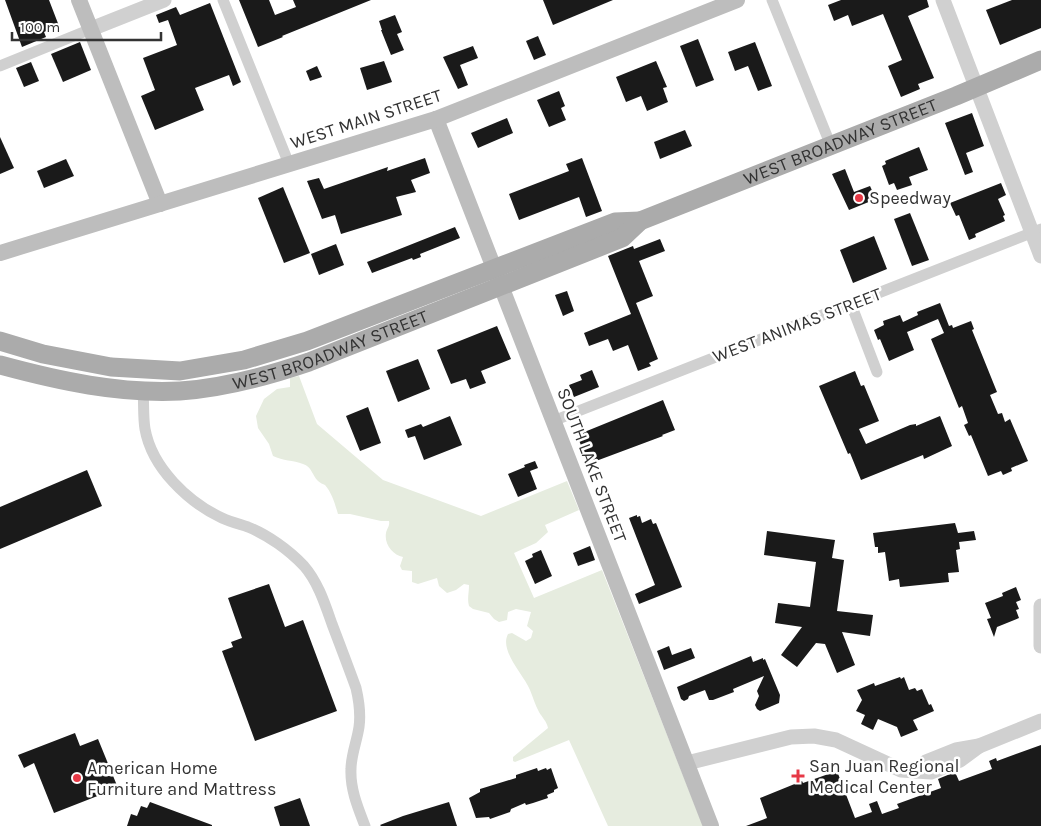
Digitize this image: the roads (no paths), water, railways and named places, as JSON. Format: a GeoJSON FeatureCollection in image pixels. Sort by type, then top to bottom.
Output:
{"type":"FeatureCollection","features":[{"type":"Feature","properties":{"kind":"main road"},"geometry":{"type":"LineString","coordinates":[[79,0],[160,204]]}},
{"type":"Feature","properties":{"kind":"main road","name":"WEST MAIN STREET"},"geometry":{"type":"LineString","coordinates":[[0,253],[436,119],[737,0]]}},
{"type":"Feature","properties":{"kind":"main road","name":"WEST BROADWAY STREET"},"geometry":{"type":"LineString","coordinates":[[0,341],[43,354],[111,367],[180,371],[244,360],[288,348],[497,277],[622,238],[640,221],[977,88],[1041,60]]}},
{"type":"Feature","properties":{"kind":"main road","name":"SOUTH LAKE STREET"},"geometry":{"type":"LineString","coordinates":[[436,119],[711,826]]}},
{"type":"Feature","properties":{"kind":"main road","name":"WEST BROADWAY STREET"},"geometry":{"type":"LineString","coordinates":[[0,365],[72,382],[143,391],[181,391],[235,383],[309,362],[497,277]]}},
{"type":"Feature","properties":{"kind":"street"},"geometry":{"type":"LineString","coordinates":[[0,66],[164,0]]}},
{"type":"Feature","properties":{"kind":"street"},"geometry":{"type":"LineString","coordinates":[[223,0],[289,164]]}},
{"type":"Feature","properties":{"kind":"street"},"geometry":{"type":"LineString","coordinates":[[772,0],[831,146]]}},
{"type":"Feature","properties":{"kind":"street"},"geometry":{"type":"LineString","coordinates":[[943,0],[1036,231],[1041,256]]}},
{"type":"Feature","properties":{"kind":"street","name":"WEST ANIMAS STREET"},"geometry":{"type":"LineString","coordinates":[[553,421],[1036,231]]}},
{"type":"Feature","properties":{"kind":"street"},"geometry":{"type":"LineString","coordinates":[[851,304],[877,372]]}},
{"type":"Feature","properties":{"kind":"street"},"geometry":{"type":"LineString","coordinates":[[143,391],[145,430],[154,454],[171,479],[209,512],[248,527],[276,542],[305,568],[320,593],[360,702],[359,727],[354,748],[351,782],[365,826]]}},
{"type":"Feature","properties":{"kind":"street"},"geometry":{"type":"LineString","coordinates":[[1041,606],[1041,646]]}},
{"type":"Feature","properties":{"kind":"street"},"geometry":{"type":"LineString","coordinates":[[687,763],[791,737],[814,736],[836,740],[890,766],[901,770],[914,771],[926,762],[956,750],[978,746],[1041,721]]}},
{"type":"Feature","properties":{"kind":"place","name":"Speedway"},"geometry":{"type":"Point","coordinates":[859,198]}},
{"type":"Feature","properties":{"kind":"place","name":"San Juan Regional Medical Center"},"geometry":{"type":"Point","coordinates":[798,776]}},
{"type":"Feature","properties":{"kind":"place","name":"American Home Furniture and Mattress"},"geometry":{"type":"Point","coordinates":[77,778]}}]}
